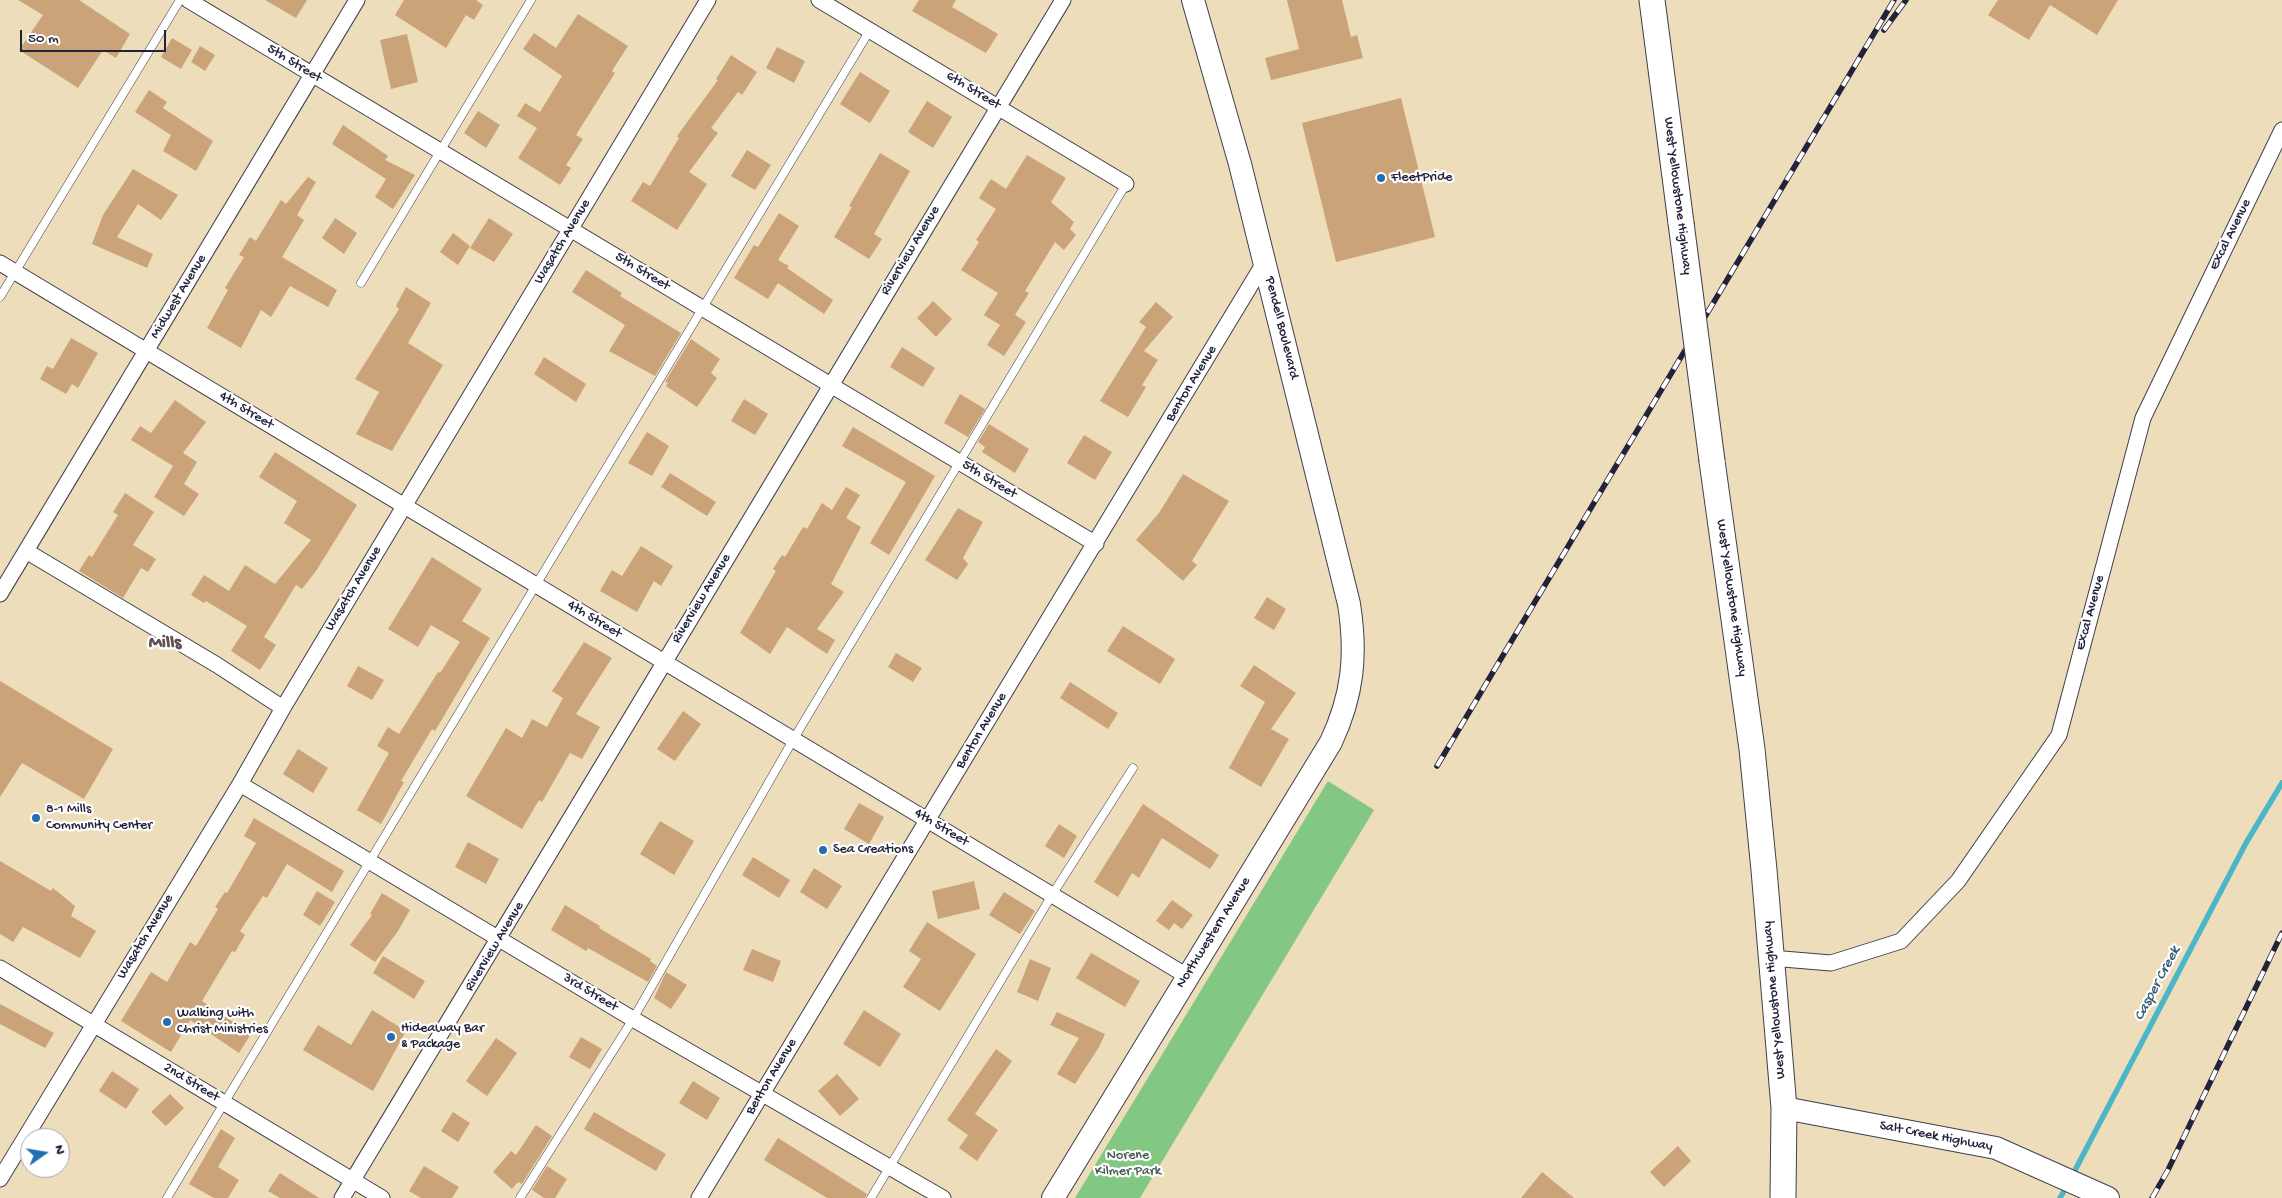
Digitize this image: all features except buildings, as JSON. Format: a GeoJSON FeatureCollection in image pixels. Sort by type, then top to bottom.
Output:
{"type":"FeatureCollection","features":[{"type":"Feature","properties":{"kind":"main road","name":"West Yellowstone Highway"},"geometry":{"type":"LineString","coordinates":[[1652,0],[1680,223],[1752,749],[1784,1108],[1783,1198]]}},
{"type":"Feature","properties":{"kind":"street","name":"5th Street"},"geometry":{"type":"LineString","coordinates":[[188,0],[1096,544]]}},
{"type":"Feature","properties":{"kind":"street","name":"Midwest Avenue"},"geometry":{"type":"LineString","coordinates":[[0,594],[357,0]]}},
{"type":"Feature","properties":{"kind":"street","name":"Wasatch Avenue"},"geometry":{"type":"LineString","coordinates":[[0,1179],[240,784],[283,708],[708,0]]}},
{"type":"Feature","properties":{"kind":"street","name":"6th Street"},"geometry":{"type":"LineString","coordinates":[[819,0],[1126,184]]}},
{"type":"Feature","properties":{"kind":"street","name":"Riverview Avenue"},"geometry":{"type":"LineString","coordinates":[[342,1198],[500,939],[664,662],[1063,0]]}},
{"type":"Feature","properties":{"kind":"street","name":"Pendell Boulevard"},"geometry":{"type":"LineString","coordinates":[[1193,0],[1240,164],[1349,604],[1353,631],[1354,659]]}},
{"type":"Feature","properties":{"kind":"street","name":"Excal Avenue"},"geometry":{"type":"LineString","coordinates":[[1771,958],[1832,963],[1901,941],[1958,881],[2059,735],[2142,418],[2282,130]]}},
{"type":"Feature","properties":{"kind":"street","name":"4th Street"},"geometry":{"type":"LineString","coordinates":[[0,263],[1187,976]]}},
{"type":"Feature","properties":{"kind":"street","name":"Benton Avenue"},"geometry":{"type":"LineString","coordinates":[[699,1198],[1096,544],[1264,263]]}},
{"type":"Feature","properties":{"kind":"street"},"geometry":{"type":"LineString","coordinates":[[26,551],[217,665],[283,708]]}},
{"type":"Feature","properties":{"kind":"street","name":"Northwestern Avenue"},"geometry":{"type":"LineString","coordinates":[[1053,1198],[1331,742],[1340,724],[1350,688],[1354,659]]}},
{"type":"Feature","properties":{"kind":"street","name":"3rd Street"},"geometry":{"type":"LineString","coordinates":[[240,784],[633,1019],[943,1198]]}},
{"type":"Feature","properties":{"kind":"street","name":"2nd Street"},"geometry":{"type":"LineString","coordinates":[[0,968],[382,1198]]}},
{"type":"Feature","properties":{"kind":"street","name":"Salt Creek Highway"},"geometry":{"type":"LineString","coordinates":[[1784,1108],[1996,1148],[2108,1198]]}},
{"type":"Feature","properties":{"kind":"lane"},"geometry":{"type":"LineString","coordinates":[[0,297],[180,0]]}},
{"type":"Feature","properties":{"kind":"lane"},"geometry":{"type":"LineString","coordinates":[[361,283],[531,0]]}},
{"type":"Feature","properties":{"kind":"lane"},"geometry":{"type":"LineString","coordinates":[[167,1198],[870,30]]}},
{"type":"Feature","properties":{"kind":"lane"},"geometry":{"type":"LineString","coordinates":[[520,1198],[633,1019],[793,740],[1126,184]]}},
{"type":"Feature","properties":{"kind":"lane"},"geometry":{"type":"LineString","coordinates":[[871,1198],[1052,895],[1132,768]]}},
{"type":"Feature","properties":{"kind":"green space","name":"Norene Kilmer Park"},"geometry":{"type":"Polygon","coordinates":[[[1328,781],[1374,810],[1140,1198],[1075,1198],[1328,781]]]}},
{"type":"Feature","properties":{"kind":"waterway","name":"Casper Creek"},"geometry":{"type":"LineString","coordinates":[[2072,1176],[2246,843],[2282,783]]}},
{"type":"Feature","properties":{"kind":"waterway","name":"Casper Creek"},"geometry":{"type":"LineString","coordinates":[[2060,1198],[2068,1184]]}},
{"type":"Feature","properties":{"kind":"railway"},"geometry":{"type":"LineString","coordinates":[[1437,766],[1894,0]]}},
{"type":"Feature","properties":{"kind":"railway"},"geometry":{"type":"LineString","coordinates":[[1884,30],[1906,0]]}},
{"type":"Feature","properties":{"kind":"railway"},"geometry":{"type":"LineString","coordinates":[[2152,1198],[2168,1170],[2282,933]]}},
{"type":"Feature","properties":{"kind":"place","name":"FleetPride"},"geometry":{"type":"Point","coordinates":[1381,178]}},
{"type":"Feature","properties":{"kind":"place","name":"8-1 Mills Community Center"},"geometry":{"type":"Point","coordinates":[36,818]}},
{"type":"Feature","properties":{"kind":"place","name":"Sea Creations"},"geometry":{"type":"Point","coordinates":[823,850]}},
{"type":"Feature","properties":{"kind":"place","name":"Walking with Christ Ministries"},"geometry":{"type":"Point","coordinates":[167,1022]}},
{"type":"Feature","properties":{"kind":"place","name":"Hideaway Bar & Package"},"geometry":{"type":"Point","coordinates":[391,1037]}},
{"type":"Feature","properties":{"kind":"district","name":"Mills"},"geometry":{"type":"Point","coordinates":[165,644]}}]}
